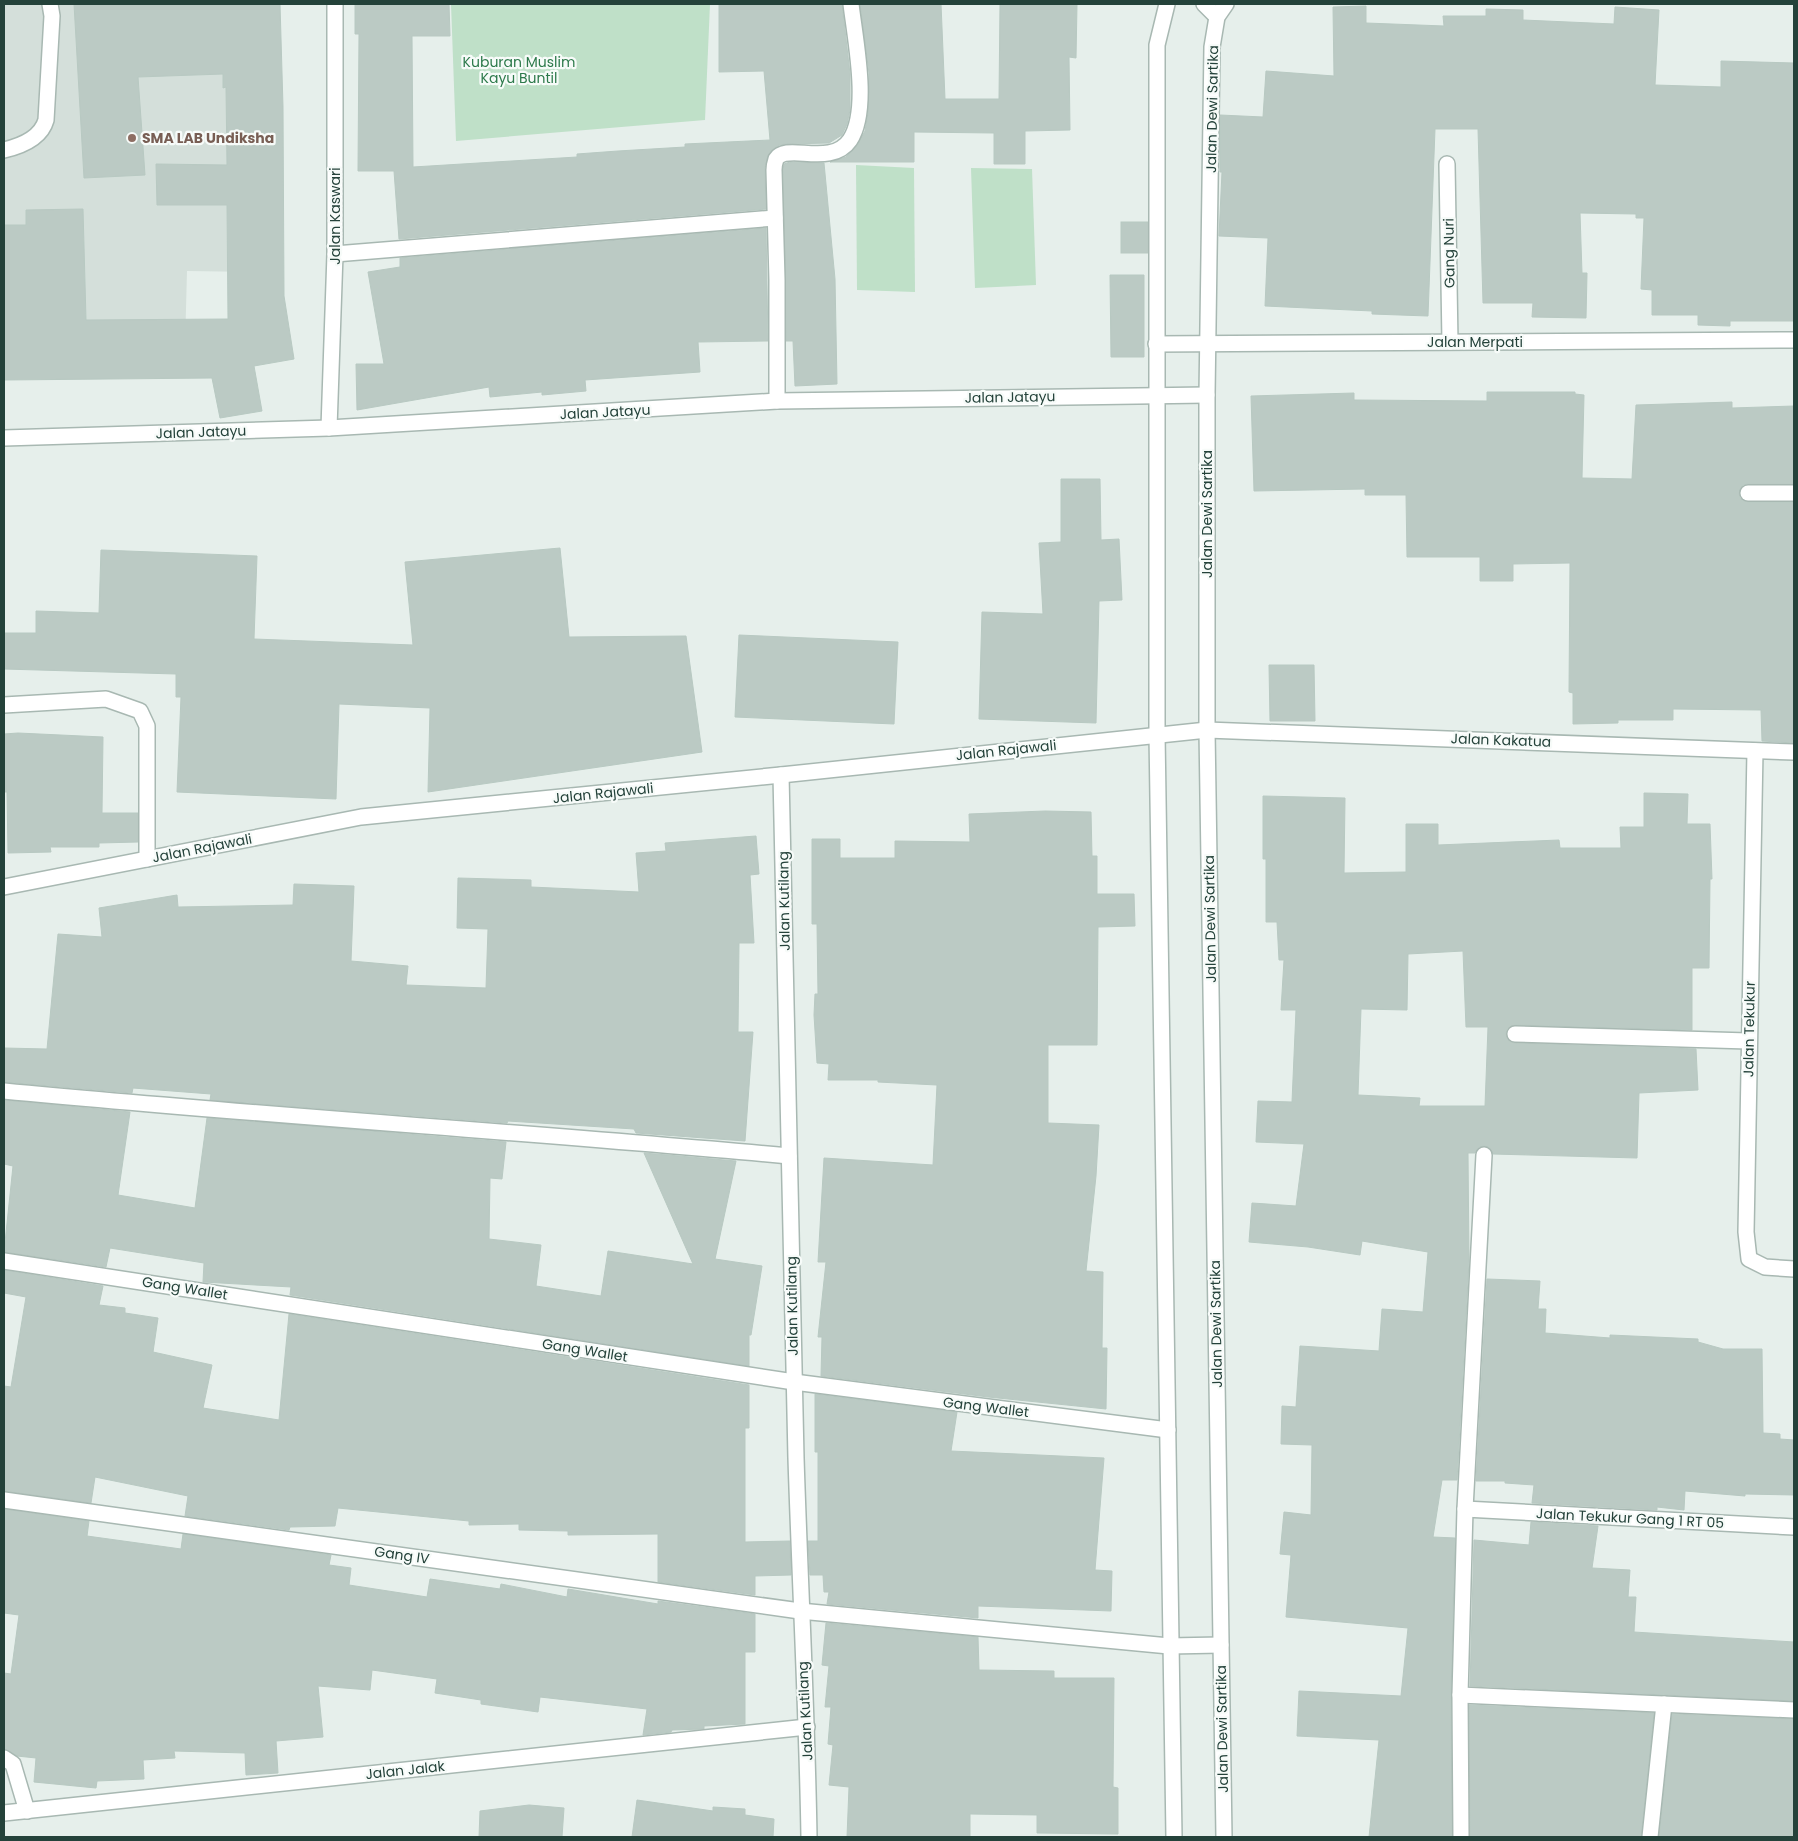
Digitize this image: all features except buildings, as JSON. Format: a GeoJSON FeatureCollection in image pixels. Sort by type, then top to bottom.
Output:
{"type":"FeatureCollection","features":[{"type":"Feature","properties":{"kind":"street"},"geometry":{"type":"LineString","coordinates":[[4,150],[30,140],[44,130],[52,16],[50,4]]}},
{"type":"Feature","properties":{"kind":"street","name":"Jalan Kaswari"},"geometry":{"type":"LineString","coordinates":[[329,428],[335,254],[335,4]]}},
{"type":"Feature","properties":{"kind":"street"},"geometry":{"type":"LineString","coordinates":[[777,401],[774,170],[777,158],[784,153],[833,154],[850,141],[857,124],[861,87],[851,4]]}},
{"type":"Feature","properties":{"kind":"street"},"geometry":{"type":"LineString","coordinates":[[1167,4],[1156,45],[1157,734],[1168,1430],[1169,1646],[1174,1837]]}},
{"type":"Feature","properties":{"kind":"street"},"geometry":{"type":"LineString","coordinates":[[1204,4],[1217,18]]}},
{"type":"Feature","properties":{"kind":"street","name":"Jalan Dewi Sartika"},"geometry":{"type":"LineString","coordinates":[[1224,1837],[1208,730],[1207,395],[1212,47],[1217,18],[1226,4]]}},
{"type":"Feature","properties":{"kind":"street","name":"Gang Nuri"},"geometry":{"type":"LineString","coordinates":[[1447,164],[1450,342]]}},
{"type":"Feature","properties":{"kind":"street"},"geometry":{"type":"LineString","coordinates":[[335,254],[775,218]]}},
{"type":"Feature","properties":{"kind":"street","name":"Jalan Merpati"},"geometry":{"type":"LineString","coordinates":[[1156,344],[1794,340]]}},
{"type":"Feature","properties":{"kind":"street","name":"Jalan Jatayu"},"geometry":{"type":"LineString","coordinates":[[4,438],[329,428],[777,401],[1156,394],[1207,395]]}},
{"type":"Feature","properties":{"kind":"street"},"geometry":{"type":"LineString","coordinates":[[1748,492],[1794,493]]}},
{"type":"Feature","properties":{"kind":"street"},"geometry":{"type":"LineString","coordinates":[[4,705],[106,699],[140,711],[147,726],[147,859]]}},
{"type":"Feature","properties":{"kind":"street","name":"Jalan Rajawali"},"geometry":{"type":"LineString","coordinates":[[4,887],[361,817],[1208,730]]}},
{"type":"Feature","properties":{"kind":"street","name":"Jalan Kakatua"},"geometry":{"type":"LineString","coordinates":[[1208,730],[1794,752]]}},
{"type":"Feature","properties":{"kind":"street","name":"Jalan Tekukur"},"geometry":{"type":"LineString","coordinates":[[1754,751],[1748,1041],[1746,1232],[1748,1259],[1765,1267],[1794,1268]]}},
{"type":"Feature","properties":{"kind":"street","name":"Jalan Kutilang"},"geometry":{"type":"LineString","coordinates":[[781,775],[800,1611],[807,1727],[809,1837]]}},
{"type":"Feature","properties":{"kind":"street"},"geometry":{"type":"LineString","coordinates":[[1515,1034],[1748,1041]]}},
{"type":"Feature","properties":{"kind":"street"},"geometry":{"type":"LineString","coordinates":[[4,1091],[178,1108],[640,1142],[789,1156]]}},
{"type":"Feature","properties":{"kind":"street"},"geometry":{"type":"LineString","coordinates":[[1461,1837],[1460,1695],[1465,1509],[1484,1156]]}},
{"type":"Feature","properties":{"kind":"street","name":"Gang Wallet"},"geometry":{"type":"LineString","coordinates":[[4,1261],[794,1382],[1168,1430]]}},
{"type":"Feature","properties":{"kind":"street","name":"Gang IV"},"geometry":{"type":"LineString","coordinates":[[4,1500],[800,1611],[1169,1646],[1221,1645]]}},
{"type":"Feature","properties":{"kind":"street","name":"Jalan Tekukur Gang 1 RT 05"},"geometry":{"type":"LineString","coordinates":[[1465,1509],[1794,1527]]}},
{"type":"Feature","properties":{"kind":"street"},"geometry":{"type":"LineString","coordinates":[[1460,1695],[1794,1710]]}},
{"type":"Feature","properties":{"kind":"street"},"geometry":{"type":"LineString","coordinates":[[1650,1837],[1664,1704]]}},
{"type":"Feature","properties":{"kind":"street","name":"Jalan Jalak"},"geometry":{"type":"LineString","coordinates":[[4,1813],[807,1727]]}},
{"type":"Feature","properties":{"kind":"street"},"geometry":{"type":"LineString","coordinates":[[4,1758],[13,1764],[27,1811]]}},
{"type":"Feature","properties":{"kind":"shaded area","name":"SMA LAB Undiksha"},"geometry":{"type":"Polygon","coordinates":[[[4,4],[262,4],[257,272],[187,271],[185,346],[4,342],[4,4]]]}},
{"type":"Feature","properties":{"kind":"green space","name":"Kuburan Muslim Kayu Buntil"},"geometry":{"type":"Polygon","coordinates":[[[451,4],[710,4],[705,120],[456,141],[451,4]]]}},
{"type":"Feature","properties":{"kind":"green space"},"geometry":{"type":"Polygon","coordinates":[[[856,165],[914,168],[915,292],[857,290],[856,165]]]}},
{"type":"Feature","properties":{"kind":"green space"},"geometry":{"type":"Polygon","coordinates":[[[971,168],[1032,169],[1036,285],[975,288],[971,168]]]}},
{"type":"Feature","properties":{"kind":"place","name":"SMA LAB Undiksha"},"geometry":{"type":"Point","coordinates":[132,138]}}]}
